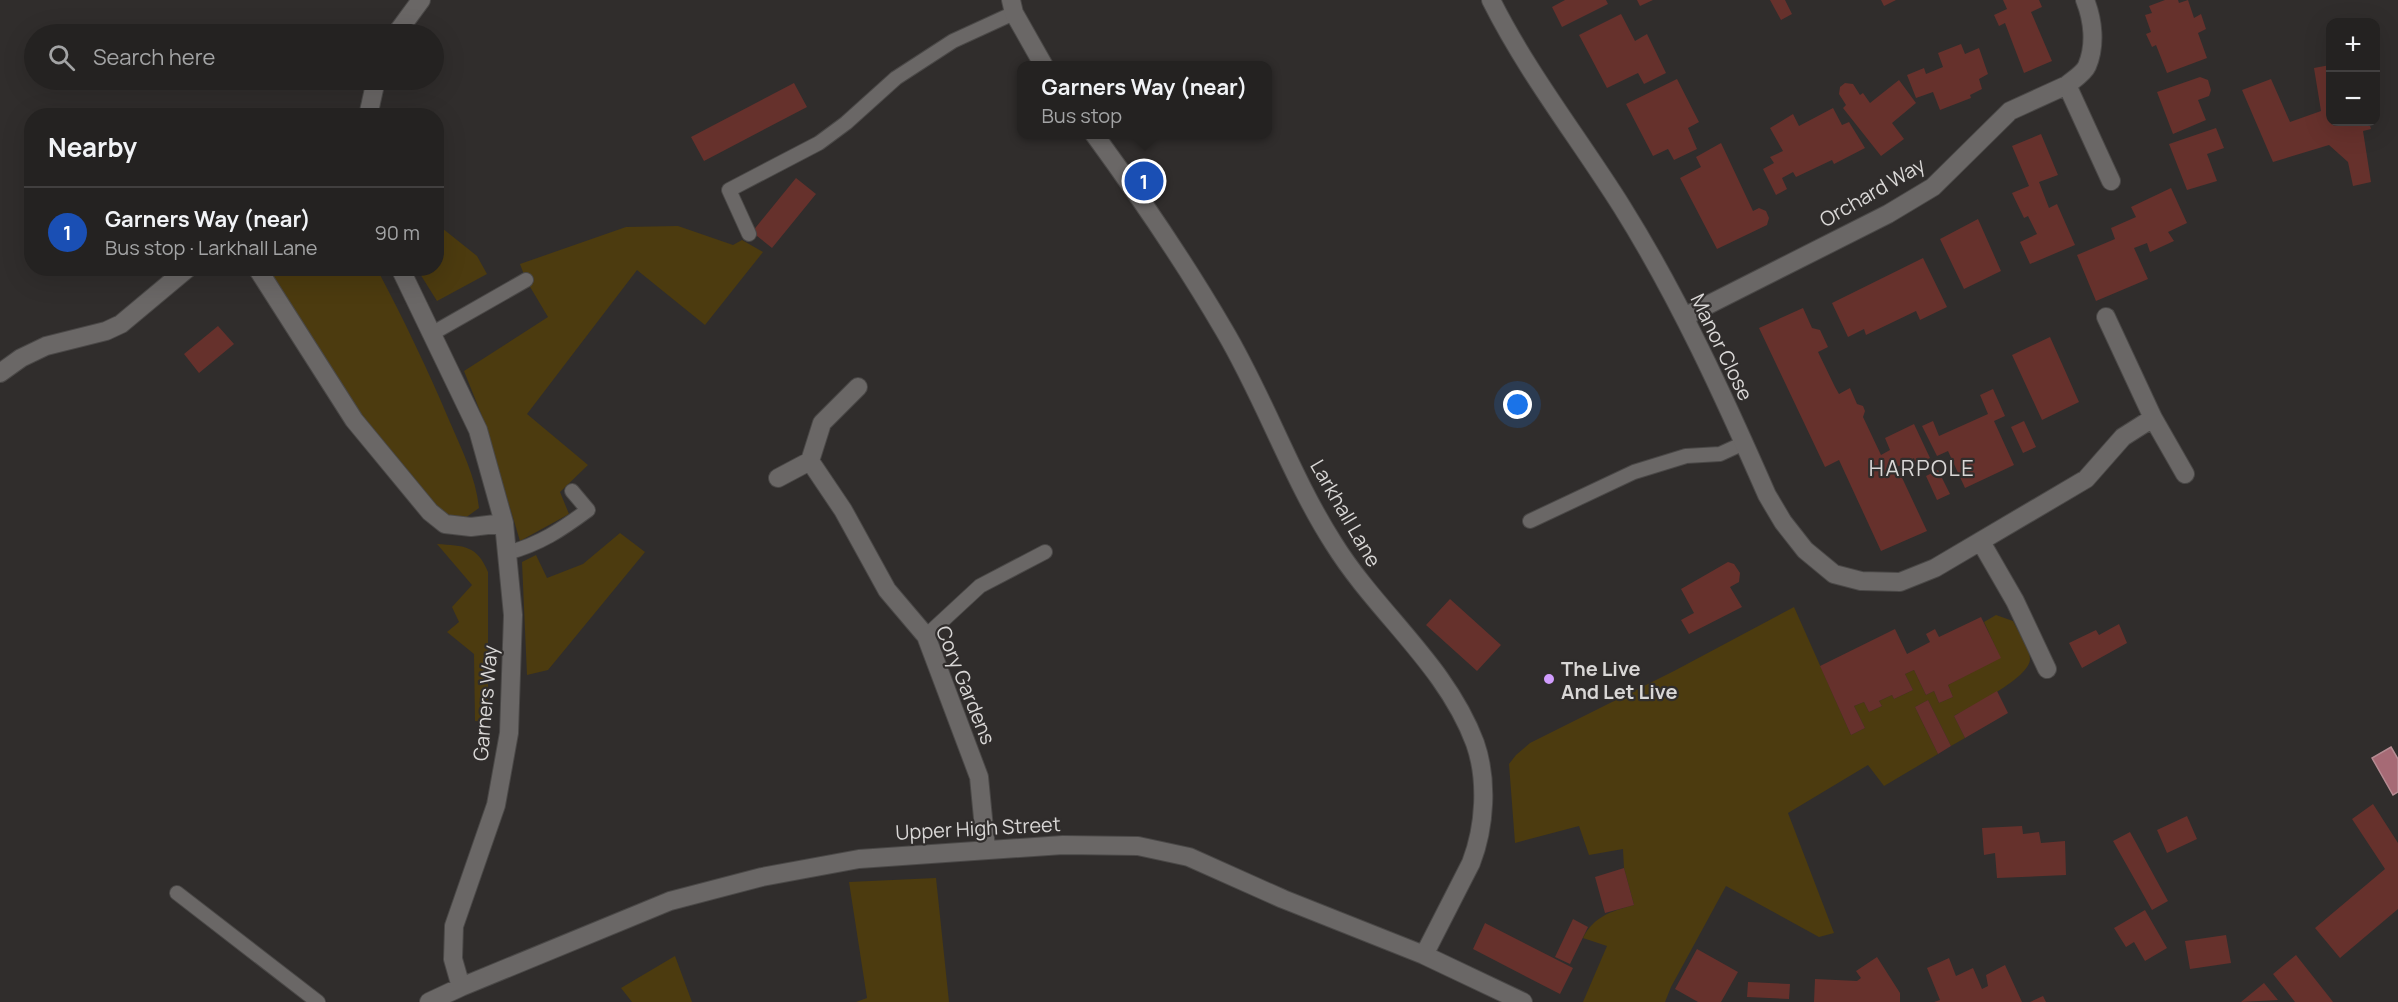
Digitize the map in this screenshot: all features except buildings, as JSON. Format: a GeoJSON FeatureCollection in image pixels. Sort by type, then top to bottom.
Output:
{"type":"FeatureCollection","features":[{"type":"Feature","properties":{"kind":"street"},"geometry":{"type":"LineString","coordinates":[[403,24],[421,0]]}},
{"type":"Feature","properties":{"kind":"street","name":"Manor Close"},"geometry":{"type":"LineString","coordinates":[[1491,0],[1514,46],[1623,208],[1684,317],[1767,495],[1783,522],[1805,550],[1834,574],[1861,581],[1900,582],[1935,568],[2086,479],[2123,437],[2154,418]]}},
{"type":"Feature","properties":{"kind":"street","name":"Orchard Way"},"geometry":{"type":"LineString","coordinates":[[1684,317],[1888,214],[1933,187],[2010,111],[2067,85],[2087,68],[2093,37],[2085,0]]}},
{"type":"Feature","properties":{"kind":"street"},"geometry":{"type":"LineString","coordinates":[[1012,6],[1041,61]]}},
{"type":"Feature","properties":{"kind":"street"},"geometry":{"type":"LineString","coordinates":[[2067,85],[2111,181]]}},
{"type":"Feature","properties":{"kind":"street"},"geometry":{"type":"LineString","coordinates":[[370,108],[374,90]]}},
{"type":"Feature","properties":{"kind":"street","name":"Larkhall Lane"},"geometry":{"type":"LineString","coordinates":[[1097,139],[1133,188],[1225,331],[1333,543],[1365,588],[1414,645],[1450,693],[1475,744],[1482,776],[1483,810],[1477,847],[1424,955]]}},
{"type":"Feature","properties":{"kind":"street"},"geometry":{"type":"LineString","coordinates":[[0,373],[21,358],[46,346],[106,331],[121,324],[178,276]]}},
{"type":"Feature","properties":{"kind":"street"},"geometry":{"type":"LineString","coordinates":[[262,276],[354,420],[430,512],[445,525],[471,527],[504,523]]}},
{"type":"Feature","properties":{"kind":"street","name":"Garners Way"},"geometry":{"type":"LineString","coordinates":[[404,276],[478,430],[504,523],[513,615],[509,733],[496,806],[454,926],[453,960],[461,987]]}},
{"type":"Feature","properties":{"kind":"street"},"geometry":{"type":"LineString","coordinates":[[2106,317],[2154,418],[2185,474]]}},
{"type":"Feature","properties":{"kind":"street"},"geometry":{"type":"LineString","coordinates":[[778,478],[810,461],[822,423],[858,387]]}},
{"type":"Feature","properties":{"kind":"street","name":"Cory Gardens"},"geometry":{"type":"LineString","coordinates":[[810,461],[843,510],[887,590],[926,636],[979,777],[986,849]]}},
{"type":"Feature","properties":{"kind":"street"},"geometry":{"type":"LineString","coordinates":[[1981,542],[2015,601],[2047,669]]}},
{"type":"Feature","properties":{"kind":"street","name":"Upper High Street"},"geometry":{"type":"LineString","coordinates":[[429,1002],[670,901],[762,877],[859,858],[1064,845],[1138,846],[1189,857],[1283,899],[1424,955],[1523,1002]]}},
{"type":"Feature","properties":{"kind":"lane"},"geometry":{"type":"LineString","coordinates":[[749,234],[729,190],[767,168],[819,143],[846,123],[896,78],[953,40],[1012,6]]}},
{"type":"Feature","properties":{"kind":"lane"},"geometry":{"type":"LineString","coordinates":[[433,333],[526,280]]}},
{"type":"Feature","properties":{"kind":"lane"},"geometry":{"type":"LineString","coordinates":[[1530,521],[1634,472],[1686,456],[1720,454],[1744,442]]}},
{"type":"Feature","properties":{"kind":"lane"},"geometry":{"type":"LineString","coordinates":[[507,553],[532,546],[557,533],[588,510],[572,491]]}},
{"type":"Feature","properties":{"kind":"lane"},"geometry":{"type":"LineString","coordinates":[[926,636],[980,586],[1045,552]]}},
{"type":"Feature","properties":{"kind":"lane"},"geometry":{"type":"LineString","coordinates":[[177,894],[318,1002]]}},
{"type":"Feature","properties":{"kind":"shaded area"},"geometry":{"type":"Polygon","coordinates":[[[678,226],[733,245],[742,240],[763,252],[705,325],[637,270],[527,414],[588,465],[560,492],[569,514],[520,541],[484,421],[464,371],[548,317],[526,280],[520,264],[626,227],[678,226]]]}},
{"type":"Feature","properties":{"kind":"shaded area"},"geometry":{"type":"Polygon","coordinates":[[[444,230],[477,256],[487,274],[437,301],[421,276],[444,276],[444,230]]]}},
{"type":"Feature","properties":{"kind":"shaded area"},"geometry":{"type":"Polygon","coordinates":[[[269,276],[380,276],[423,362],[463,452],[475,485],[479,508],[461,521],[446,518],[363,418],[269,276]]]}},
{"type":"Feature","properties":{"kind":"shaded area"},"geometry":{"type":"Polygon","coordinates":[[[620,533],[645,552],[548,670],[527,675],[522,562],[536,555],[547,578],[583,564],[620,533]]]}},
{"type":"Feature","properties":{"kind":"shaded area"},"geometry":{"type":"Polygon","coordinates":[[[437,544],[455,545],[474,552],[484,563],[488,572],[488,722],[475,721],[474,654],[447,632],[459,622],[452,607],[472,585],[437,544]]]}},
{"type":"Feature","properties":{"kind":"shaded area"},"geometry":{"type":"Polygon","coordinates":[[[1794,607],[1851,735],[1865,728],[1854,706],[1864,702],[1869,712],[1882,706],[1879,701],[1892,695],[1894,699],[1913,690],[1905,674],[1914,670],[1926,695],[1934,691],[1939,703],[1953,697],[1948,685],[2000,657],[1984,622],[1996,615],[2013,621],[2026,645],[2030,659],[2027,667],[2010,683],[1954,716],[1965,738],[1951,746],[1928,700],[1915,707],[1938,754],[1884,786],[1868,765],[1788,813],[1834,933],[1819,937],[1726,886],[1665,1002],[1583,1002],[1607,946],[1583,938],[1598,919],[1611,912],[1634,905],[1624,868],[1623,849],[1589,855],[1579,826],[1515,843],[1509,764],[1530,743],[1674,671],[1794,607]]]}},
{"type":"Feature","properties":{"kind":"shaded area"},"geometry":{"type":"Polygon","coordinates":[[[2391,747],[2398,759],[2398,792],[2393,795],[2372,758],[2391,747]]]}},
{"type":"Feature","properties":{"kind":"shaded area"},"geometry":{"type":"Polygon","coordinates":[[[936,878],[949,1002],[856,1002],[867,998],[849,882],[936,878]]]}},
{"type":"Feature","properties":{"kind":"shaded area"},"geometry":{"type":"Polygon","coordinates":[[[675,956],[692,1002],[632,1002],[621,988],[675,956]]]}},
{"type":"Feature","properties":{"kind":"place","name":"Garners Way (near)"},"geometry":{"type":"Point","coordinates":[1144,181]}},
{"type":"Feature","properties":{"kind":"place","name":"The Live And Let Live"},"geometry":{"type":"Point","coordinates":[1549,679]}},
{"type":"Feature","properties":{"kind":"district","name":"HARPOLE"},"geometry":{"type":"Point","coordinates":[1922,468]}}]}
